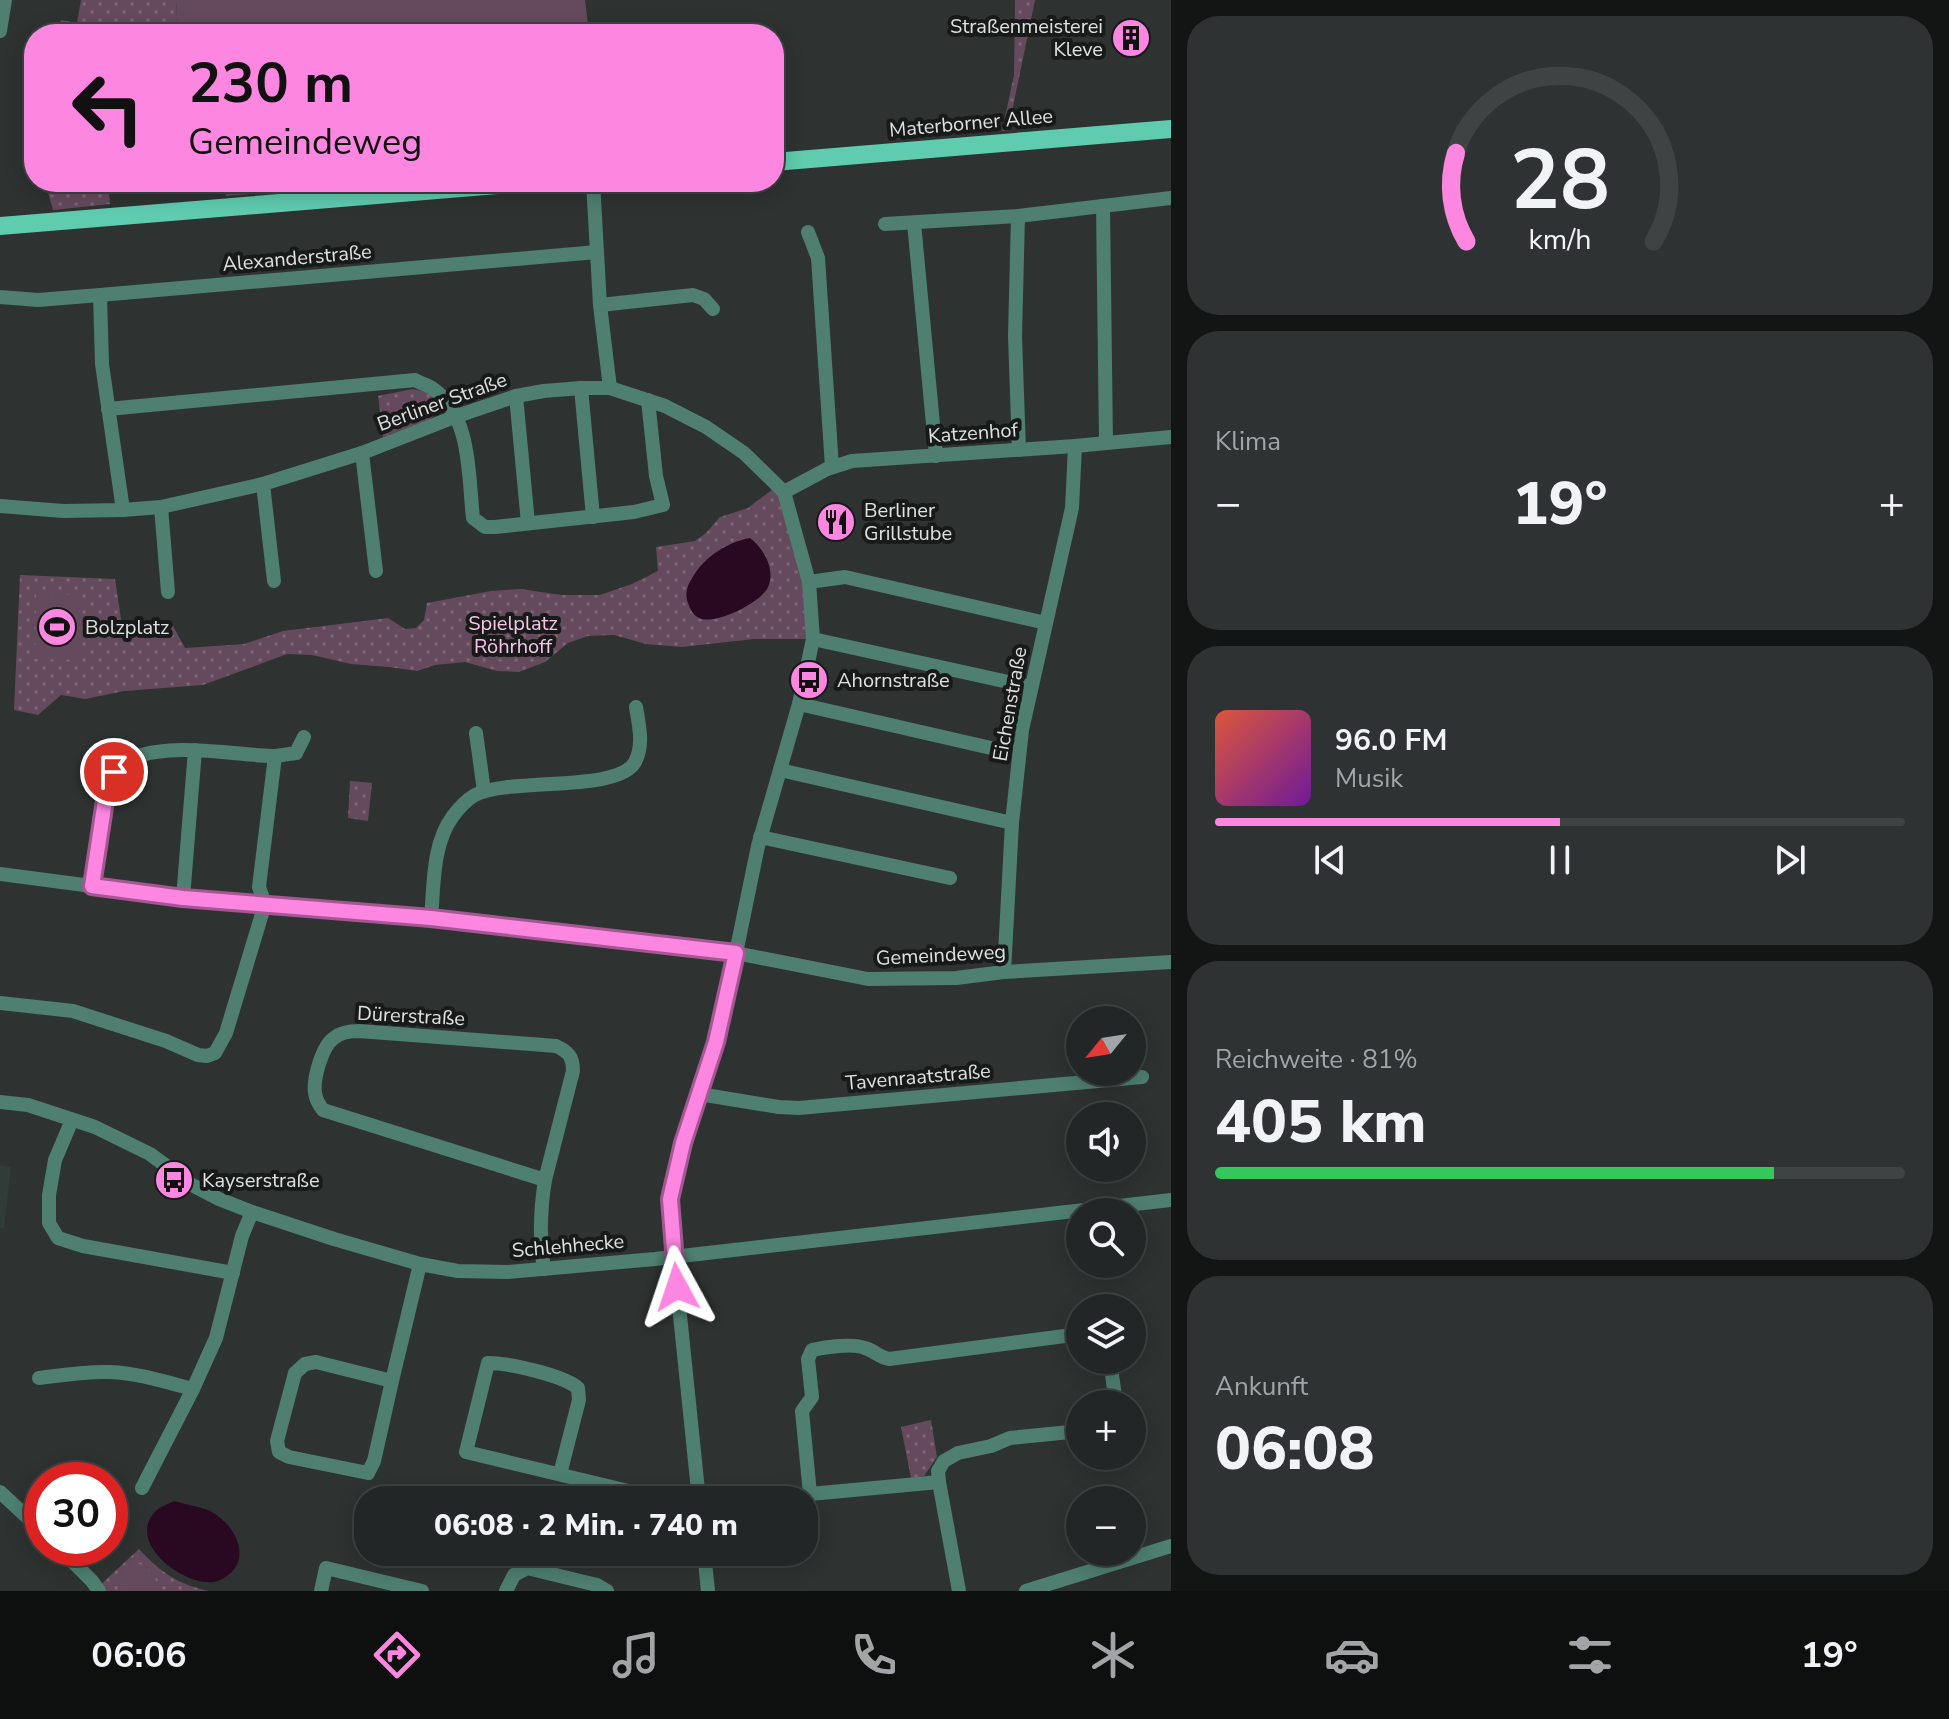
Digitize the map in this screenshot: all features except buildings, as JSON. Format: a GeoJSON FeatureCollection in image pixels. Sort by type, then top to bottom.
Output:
{"type":"FeatureCollection","features":[{"type":"Feature","properties":{"kind":"main road","name":"Materborner Allee"},"geometry":{"type":"LineString","coordinates":[[784,161],[1171,129]]}},
{"type":"Feature","properties":{"kind":"main road"},"geometry":{"type":"LineString","coordinates":[[3,224],[408,192]]}},
{"type":"Feature","properties":{"kind":"street"},"geometry":{"type":"LineString","coordinates":[[0,31],[5,0]]}},
{"type":"Feature","properties":{"kind":"street"},"geometry":{"type":"LineString","coordinates":[[594,192],[600,305],[610,388]]}},
{"type":"Feature","properties":{"kind":"street"},"geometry":{"type":"LineString","coordinates":[[885,224],[1018,216],[1171,198]]}},
{"type":"Feature","properties":{"kind":"street"},"geometry":{"type":"LineString","coordinates":[[1103,206],[1106,443]]}},
{"type":"Feature","properties":{"kind":"street"},"geometry":{"type":"LineString","coordinates":[[1018,216],[1015,336],[1019,450]]}},
{"type":"Feature","properties":{"kind":"street"},"geometry":{"type":"LineString","coordinates":[[914,223],[936,456]]}},
{"type":"Feature","properties":{"kind":"street"},"geometry":{"type":"LineString","coordinates":[[808,232],[818,258],[832,467]]}},
{"type":"Feature","properties":{"kind":"street","name":"Alexanderstraße"},"geometry":{"type":"LineString","coordinates":[[0,297],[38,300],[597,252]]}},
{"type":"Feature","properties":{"kind":"street"},"geometry":{"type":"LineString","coordinates":[[100,295],[102,364],[123,510]]}},
{"type":"Feature","properties":{"kind":"street"},"geometry":{"type":"LineString","coordinates":[[600,305],[693,295],[704,299],[713,309]]}},
{"type":"Feature","properties":{"kind":"street"},"geometry":{"type":"LineString","coordinates":[[108,409],[415,380],[433,389],[457,416],[464,439],[473,518],[485,527],[634,512],[663,505],[656,476],[648,400]]}},
{"type":"Feature","properties":{"kind":"street"},"geometry":{"type":"LineString","coordinates":[[581,388],[593,517]]}},
{"type":"Feature","properties":{"kind":"street","name":"Berliner Straße"},"geometry":{"type":"LineString","coordinates":[[0,506],[63,511],[161,507],[263,484],[362,453],[516,396],[581,388],[610,388],[665,406],[706,427],[744,453],[784,492]]}},
{"type":"Feature","properties":{"kind":"street"},"geometry":{"type":"LineString","coordinates":[[516,396],[528,523]]}},
{"type":"Feature","properties":{"kind":"street","name":"Katzenhof"},"geometry":{"type":"LineString","coordinates":[[784,492],[832,467],[852,461],[1171,437]]}},
{"type":"Feature","properties":{"kind":"street","name":"Eichenstraße"},"geometry":{"type":"LineString","coordinates":[[1004,972],[1012,823],[1022,730],[1072,508],[1075,446]]}},
{"type":"Feature","properties":{"kind":"street"},"geometry":{"type":"LineString","coordinates":[[362,453],[376,571]]}},
{"type":"Feature","properties":{"kind":"street"},"geometry":{"type":"LineString","coordinates":[[263,484],[274,581]]}},
{"type":"Feature","properties":{"kind":"street"},"geometry":{"type":"LineString","coordinates":[[698,1486],[670,1199],[683,1143],[716,1042],[760,837],[799,704],[813,639],[809,582],[784,492]]}},
{"type":"Feature","properties":{"kind":"street"},"geometry":{"type":"LineString","coordinates":[[161,507],[168,592]]}},
{"type":"Feature","properties":{"kind":"street"},"geometry":{"type":"LineString","coordinates":[[809,582],[845,577],[1046,623]]}},
{"type":"Feature","properties":{"kind":"street"},"geometry":{"type":"LineString","coordinates":[[813,639],[1031,687]]}},
{"type":"Feature","properties":{"kind":"street"},"geometry":{"type":"LineString","coordinates":[[799,704],[991,748]]}},
{"type":"Feature","properties":{"kind":"street"},"geometry":{"type":"LineString","coordinates":[[431,918],[435,869],[445,831],[464,802],[484,791],[501,787],[606,779],[624,772],[634,765],[639,753],[641,738],[636,707]]}},
{"type":"Feature","properties":{"kind":"street"},"geometry":{"type":"LineString","coordinates":[[476,733],[484,791]]}},
{"type":"Feature","properties":{"kind":"street"},"geometry":{"type":"LineString","coordinates":[[92,886],[106,794],[114,772],[130,759],[159,751],[195,750],[275,756],[296,753],[304,737]]}},
{"type":"Feature","properties":{"kind":"street"},"geometry":{"type":"LineString","coordinates":[[183,898],[195,750]]}},
{"type":"Feature","properties":{"kind":"street"},"geometry":{"type":"LineString","coordinates":[[0,1003],[73,1011],[166,1041],[198,1055],[215,1053],[226,1033],[265,904],[259,887],[275,756]]}},
{"type":"Feature","properties":{"kind":"street"},"geometry":{"type":"LineString","coordinates":[[780,770],[1012,823]]}},
{"type":"Feature","properties":{"kind":"street"},"geometry":{"type":"LineString","coordinates":[[760,837],[950,878]]}},
{"type":"Feature","properties":{"kind":"street","name":"Gemeindeweg"},"geometry":{"type":"LineString","coordinates":[[0,874],[183,898],[431,918],[736,953],[868,979],[956,978],[1004,972],[1171,962]]}},
{"type":"Feature","properties":{"kind":"street","name":"Dürerstraße"},"geometry":{"type":"LineString","coordinates":[[544,1269],[540,1216],[545,1180],[573,1071],[572,1057],[556,1046],[359,1031],[342,1033],[328,1043],[316,1074],[314,1091],[317,1103],[323,1110],[545,1180]]}},
{"type":"Feature","properties":{"kind":"street","name":"Tavenraatstraße"},"geometry":{"type":"LineString","coordinates":[[699,1094],[799,1108],[1066,1084]]}},
{"type":"Feature","properties":{"kind":"street","name":"Schlehhecke"},"geometry":{"type":"LineString","coordinates":[[0,1102],[28,1105],[95,1127],[150,1154],[192,1185],[252,1212],[420,1264],[458,1271],[508,1272],[674,1257],[1171,1200]]}},
{"type":"Feature","properties":{"kind":"street"},"geometry":{"type":"LineString","coordinates":[[72,1120],[55,1160],[49,1195],[49,1223],[58,1238],[83,1246],[233,1273]]}},
{"type":"Feature","properties":{"kind":"street"},"geometry":{"type":"LineString","coordinates":[[142,1488],[216,1338],[242,1236],[252,1212]]}},
{"type":"Feature","properties":{"kind":"street"},"geometry":{"type":"LineString","coordinates":[[392,1381],[316,1362],[305,1364],[295,1373],[277,1441],[279,1452],[289,1457],[368,1473],[374,1461],[420,1264]]}},
{"type":"Feature","properties":{"kind":"street"},"geometry":{"type":"LineString","coordinates":[[939,1482],[810,1494],[802,1411],[812,1397],[808,1359],[812,1350],[859,1346],[889,1359],[1066,1336]]}},
{"type":"Feature","properties":{"kind":"street"},"geometry":{"type":"LineString","coordinates":[[560,1474],[579,1400],[578,1388],[570,1381],[488,1363],[466,1452],[610,1486]]}},
{"type":"Feature","properties":{"kind":"street"},"geometry":{"type":"LineString","coordinates":[[39,1378],[110,1372],[193,1389]]}},
{"type":"Feature","properties":{"kind":"street"},"geometry":{"type":"LineString","coordinates":[[959,1591],[939,1482],[938,1471],[944,1461],[958,1453],[991,1446],[1010,1438],[1066,1432]]}},
{"type":"Feature","properties":{"kind":"street"},"geometry":{"type":"LineString","coordinates":[[3,1502],[24,1518]]}},
{"type":"Feature","properties":{"kind":"street"},"geometry":{"type":"LineString","coordinates":[[1026,1591],[1168,1548]]}},
{"type":"Feature","properties":{"kind":"street"},"geometry":{"type":"LineString","coordinates":[[77,1566],[99,1591]]}},
{"type":"Feature","properties":{"kind":"street"},"geometry":{"type":"LineString","coordinates":[[705,1566],[708,1591]]}},
{"type":"Feature","properties":{"kind":"street"},"geometry":{"type":"LineString","coordinates":[[321,1591],[326,1568],[422,1591]]}},
{"type":"Feature","properties":{"kind":"street"},"geometry":{"type":"LineString","coordinates":[[506,1591],[514,1575],[527,1568],[597,1585],[607,1591]]}},
{"type":"Feature","properties":{"kind":"shaded area"},"geometry":{"type":"Polygon","coordinates":[[[750,538],[769,566],[770,580],[764,593],[726,616],[706,620],[697,617],[686,596],[694,575],[718,551],[750,538]]]}},
{"type":"Feature","properties":{"kind":"shaded area"},"geometry":{"type":"Polygon","coordinates":[[[0,1165],[11,1167],[4,1229],[0,1228],[0,1165]]]}},
{"type":"Feature","properties":{"kind":"shaded area"},"geometry":{"type":"Polygon","coordinates":[[[174,1501],[210,1511],[229,1526],[239,1546],[239,1556],[229,1574],[218,1581],[191,1579],[163,1561],[153,1549],[147,1536],[149,1522],[158,1509],[174,1501]]]}},
{"type":"Feature","properties":{"kind":"green space"},"geometry":{"type":"Polygon","coordinates":[[[81,0],[176,0],[177,24],[60,24],[61,20],[77,23],[81,0]]]}},
{"type":"Feature","properties":{"kind":"green space"},"geometry":{"type":"Polygon","coordinates":[[[176,0],[585,0],[588,24],[177,24],[176,0]]]}},
{"type":"Feature","properties":{"kind":"green space"},"geometry":{"type":"Polygon","coordinates":[[[1015,0],[1035,0],[1008,131],[1002,131],[1014,75],[1015,0]]]}},
{"type":"Feature","properties":{"kind":"green space"},"geometry":{"type":"Polygon","coordinates":[[[48,192],[109,192],[110,204],[53,210],[48,192]]]}},
{"type":"Feature","properties":{"kind":"green space"},"geometry":{"type":"Polygon","coordinates":[[[226,192],[276,192],[226,196],[226,192]]]}},
{"type":"Feature","properties":{"kind":"green space"},"geometry":{"type":"Polygon","coordinates":[[[413,389],[431,393],[437,408],[431,419],[383,437],[378,396],[413,389]]]}},
{"type":"Feature","properties":{"kind":"green space","name":"Spielplatz Röhrhoff"},"geometry":{"type":"Polygon","coordinates":[[[777,486],[809,582],[813,639],[754,639],[682,647],[646,644],[614,635],[588,636],[568,643],[545,662],[519,672],[497,671],[465,662],[435,665],[417,671],[287,654],[203,685],[124,691],[85,699],[61,695],[38,715],[14,710],[20,575],[115,579],[123,632],[173,626],[185,648],[244,644],[283,631],[388,618],[405,629],[416,628],[424,620],[427,603],[491,591],[521,589],[561,595],[600,595],[632,584],[658,571],[656,547],[695,541],[720,517],[748,508],[777,486]]]}},
{"type":"Feature","properties":{"kind":"green space","name":"Bolzplatz"},"geometry":{"type":"Polygon","coordinates":[[[36,594],[80,595],[78,660],[35,659],[36,594]]]}},
{"type":"Feature","properties":{"kind":"green space"},"geometry":{"type":"Polygon","coordinates":[[[350,781],[372,783],[368,821],[348,818],[350,781]]]}},
{"type":"Feature","properties":{"kind":"green space"},"geometry":{"type":"Polygon","coordinates":[[[931,1420],[937,1457],[924,1476],[911,1478],[901,1427],[931,1420]]]}},
{"type":"Feature","properties":{"kind":"green space"},"geometry":{"type":"Polygon","coordinates":[[[139,1549],[170,1576],[209,1591],[99,1591],[97,1588],[121,1566],[128,1566],[128,1559],[139,1549]]]}},
{"type":"Feature","properties":{"kind":"green space"},"geometry":{"type":"Polygon","coordinates":[[[140,1564],[153,1575],[161,1591],[123,1591],[121,1581],[125,1572],[129,1566],[140,1564]]]}},
{"type":"Feature","properties":{"kind":"place","name":"Straßenmeisterei Kleve"},"geometry":{"type":"Point","coordinates":[1131,38]}},
{"type":"Feature","properties":{"kind":"place","name":"Berliner Grillstube"},"geometry":{"type":"Point","coordinates":[836,522]}},
{"type":"Feature","properties":{"kind":"place","name":"Bolzplatz"},"geometry":{"type":"Point","coordinates":[57,627]}},
{"type":"Feature","properties":{"kind":"place","name":"Ahornstraße"},"geometry":{"type":"Point","coordinates":[809,680]}},
{"type":"Feature","properties":{"kind":"place","name":"Kayserstraße"},"geometry":{"type":"Point","coordinates":[174,1180]}},
{"type":"Feature","properties":{"kind":"route"},"geometry":{"type":"LineString","coordinates":[[114,772],[106,794],[92,886],[183,898],[431,918],[736,953],[716,1042],[683,1143],[670,1199],[677,1287]]}}]}
